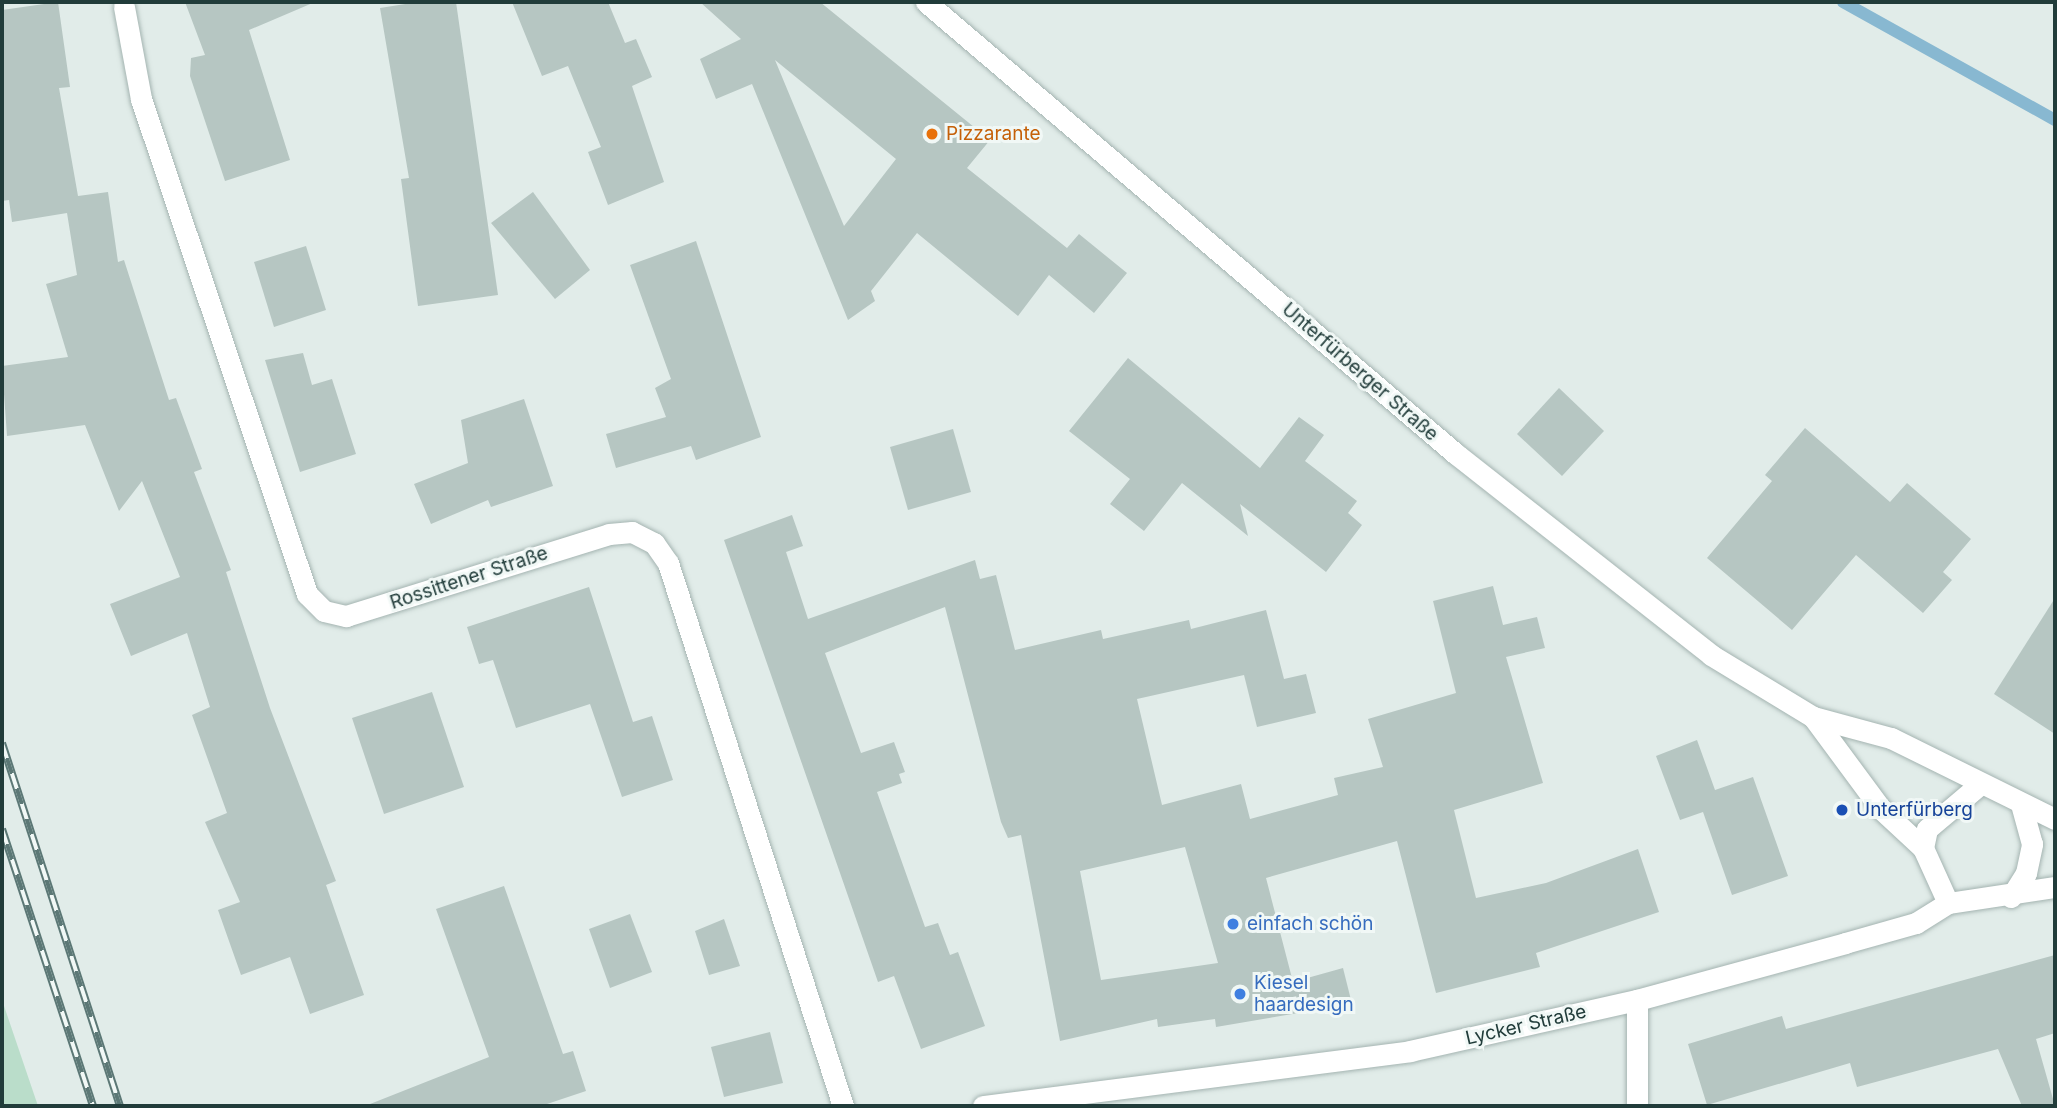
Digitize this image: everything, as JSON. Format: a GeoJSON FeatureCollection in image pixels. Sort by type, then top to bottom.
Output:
{"type":"FeatureCollection","features":[{"type":"Feature","properties":{"kind":"street","name":"Unterfürberger Straße"},"geometry":{"type":"LineString","coordinates":[[926,2],[1456,454],[1712,655],[1813,717],[1891,738],[1979,785],[2055,819]]}},
{"type":"Feature","properties":{"kind":"street","name":"Rossittener Straße"},"geometry":{"type":"LineString","coordinates":[[124,7],[141,99],[307,594],[324,611],[346,616],[609,534],[632,532],[654,543],[668,563],[843,1106]]}},
{"type":"Feature","properties":{"kind":"street","name":"Unterfürberger Straße"},"geometry":{"type":"LineString","coordinates":[[1813,717],[1881,809],[1923,848],[1948,903]]}},
{"type":"Feature","properties":{"kind":"street"},"geometry":{"type":"LineString","coordinates":[[1923,848],[1937,816],[1979,785]]}},
{"type":"Feature","properties":{"kind":"street"},"geometry":{"type":"LineString","coordinates":[[2011,897],[2026,873],[2032,844],[2021,804]]}},
{"type":"Feature","properties":{"kind":"street","name":"Lycker Straße"},"geometry":{"type":"LineString","coordinates":[[983,1106],[1410,1051],[1637,1000],[1916,923],[1948,903],[2011,897],[2055,887]]}},
{"type":"Feature","properties":{"kind":"street"},"geometry":{"type":"LineString","coordinates":[[1637,1000],[1637,1106]]}},
{"type":"Feature","properties":{"kind":"green space"},"geometry":{"type":"Polygon","coordinates":[[[2,1000],[38,1106],[2,1106],[2,1000]]]}},
{"type":"Feature","properties":{"kind":"building"},"geometry":{"type":"Polygon","coordinates":[[[58,2],[70,87],[59,88],[78,196],[108,192],[118,262],[124,260],[169,400],[176,398],[202,469],[194,472],[231,570],[226,572],[270,708],[336,881],[326,885],[364,995],[310,1014],[290,957],[241,975],[218,910],[240,902],[205,822],[227,813],[192,715],[210,707],[187,633],[131,656],[110,604],[180,577],[142,481],[119,511],[85,425],[7,436],[2,366],[68,357],[46,284],[77,275],[67,213],[12,222],[9,200],[2,201],[2,10],[58,2]]]}},
{"type":"Feature","properties":{"kind":"building"},"geometry":{"type":"Polygon","coordinates":[[[185,2],[315,2],[249,30],[290,160],[225,181],[190,76],[191,58],[205,55],[185,2]]]}},
{"type":"Feature","properties":{"kind":"building"},"geometry":{"type":"Polygon","coordinates":[[[418,2],[456,2],[498,295],[418,306],[401,179],[409,178],[380,8],[418,2]]]}},
{"type":"Feature","properties":{"kind":"building"},"geometry":{"type":"Polygon","coordinates":[[[512,2],[608,2],[625,43],[636,39],[652,77],[632,86],[664,182],[608,205],[588,152],[601,147],[568,66],[542,76],[512,2]]]}},
{"type":"Feature","properties":{"kind":"building"},"geometry":{"type":"Polygon","coordinates":[[[700,2],[820,2],[990,140],[967,168],[1067,248],[1079,234],[1127,273],[1094,313],[1049,275],[1018,316],[917,233],[871,291],[875,301],[848,320],[752,84],[716,99],[700,59],[741,39],[700,2]],[[775,60],[844,226],[896,159],[775,60]]]}},
{"type":"Feature","properties":{"kind":"building"},"geometry":{"type":"Polygon","coordinates":[[[533,192],[590,270],[555,299],[491,223],[533,192]]]}},
{"type":"Feature","properties":{"kind":"building"},"geometry":{"type":"Polygon","coordinates":[[[696,241],[761,437],[696,460],[691,446],[616,468],[606,434],[666,417],[655,388],[671,379],[630,265],[696,241]]]}},
{"type":"Feature","properties":{"kind":"building"},"geometry":{"type":"Polygon","coordinates":[[[306,246],[326,310],[274,327],[254,262],[306,246]]]}},
{"type":"Feature","properties":{"kind":"building"},"geometry":{"type":"Polygon","coordinates":[[[303,353],[312,385],[332,379],[356,454],[300,472],[265,360],[303,353]]]}},
{"type":"Feature","properties":{"kind":"building"},"geometry":{"type":"Polygon","coordinates":[[[1128,358],[1260,468],[1299,417],[1324,435],[1305,461],[1357,501],[1348,513],[1362,525],[1326,572],[1240,504],[1248,536],[1182,483],[1144,531],[1110,504],[1130,479],[1069,431],[1128,358]]]}},
{"type":"Feature","properties":{"kind":"building"},"geometry":{"type":"Polygon","coordinates":[[[1559,388],[1604,431],[1562,476],[1517,434],[1559,388]]]}},
{"type":"Feature","properties":{"kind":"building"},"geometry":{"type":"Polygon","coordinates":[[[524,399],[553,486],[491,507],[488,500],[431,524],[414,484],[468,463],[461,420],[524,399]]]}},
{"type":"Feature","properties":{"kind":"building"},"geometry":{"type":"Polygon","coordinates":[[[1805,428],[1890,502],[1907,483],[1971,539],[1943,572],[1952,580],[1923,613],[1856,555],[1792,630],[1707,558],[1772,481],[1765,475],[1805,428]]]}},
{"type":"Feature","properties":{"kind":"building"},"geometry":{"type":"Polygon","coordinates":[[[953,429],[971,492],[908,510],[890,447],[953,429]]]}},
{"type":"Feature","properties":{"kind":"building"},"geometry":{"type":"Polygon","coordinates":[[[792,515],[803,546],[786,552],[808,619],[975,560],[980,579],[996,575],[1015,650],[1101,630],[1103,639],[1189,620],[1191,629],[1266,610],[1284,679],[1306,674],[1316,713],[1257,727],[1244,675],[1137,699],[1162,805],[1241,784],[1250,819],[1338,795],[1334,778],[1383,767],[1368,719],[1456,693],[1433,601],[1493,586],[1503,625],[1537,617],[1545,648],[1506,657],[1543,783],[1454,810],[1476,898],[1546,883],[1638,849],[1659,912],[1536,953],[1540,967],[1436,993],[1397,841],[1266,878],[1293,982],[1343,968],[1352,1004],[1216,1027],[1215,1019],[1158,1027],[1157,1019],[1060,1041],[1021,835],[1008,838],[1001,822],[945,607],[825,653],[861,753],[894,742],[905,772],[899,774],[902,783],[877,792],[925,927],[938,923],[950,955],[958,952],[985,1026],[921,1049],[894,976],[878,982],[724,540],[792,515]],[[1185,847],[1080,871],[1101,980],[1218,963],[1185,847]]]}},
{"type":"Feature","properties":{"kind":"building"},"geometry":{"type":"Polygon","coordinates":[[[589,587],[633,722],[652,716],[673,780],[622,797],[590,704],[516,728],[493,660],[479,664],[467,627],[589,587]]]}},
{"type":"Feature","properties":{"kind":"building"},"geometry":{"type":"Polygon","coordinates":[[[2055,598],[2055,734],[1994,694],[2055,598]]]}},
{"type":"Feature","properties":{"kind":"building"},"geometry":{"type":"Polygon","coordinates":[[[432,692],[464,787],[384,814],[352,718],[432,692]]]}},
{"type":"Feature","properties":{"kind":"building"},"geometry":{"type":"Polygon","coordinates":[[[1697,740],[1715,790],[1753,777],[1788,876],[1732,895],[1703,812],[1680,820],[1656,756],[1697,740]]]}},
{"type":"Feature","properties":{"kind":"building"},"geometry":{"type":"Polygon","coordinates":[[[504,886],[563,1054],[573,1051],[586,1091],[541,1106],[365,1106],[489,1057],[436,909],[504,886]]]}},
{"type":"Feature","properties":{"kind":"building"},"geometry":{"type":"Polygon","coordinates":[[[630,914],[652,972],[610,988],[589,929],[630,914]]]}},
{"type":"Feature","properties":{"kind":"building"},"geometry":{"type":"Polygon","coordinates":[[[724,919],[740,966],[709,975],[695,931],[724,919]]]}},
{"type":"Feature","properties":{"kind":"building"},"geometry":{"type":"Polygon","coordinates":[[[2055,955],[2055,1033],[2036,1039],[2055,1106],[2022,1106],[1998,1049],[1857,1087],[1850,1063],[1707,1105],[1688,1044],[1782,1016],[1786,1029],[2055,955]]]}},
{"type":"Feature","properties":{"kind":"building"},"geometry":{"type":"Polygon","coordinates":[[[770,1032],[783,1083],[724,1097],[711,1047],[770,1032]]]}},
{"type":"Feature","properties":{"kind":"waterway"},"geometry":{"type":"LineString","coordinates":[[1843,2],[2055,120]]}},
{"type":"Feature","properties":{"kind":"railway"},"geometry":{"type":"LineString","coordinates":[[2,743],[120,1106]]}},
{"type":"Feature","properties":{"kind":"railway"},"geometry":{"type":"LineString","coordinates":[[2,829],[93,1106]]}},
{"type":"Feature","properties":{"kind":"place","name":"Pizzarante"},"geometry":{"type":"Point","coordinates":[932,134]}},
{"type":"Feature","properties":{"kind":"place","name":"Unterfürberg"},"geometry":{"type":"Point","coordinates":[1842,810]}},
{"type":"Feature","properties":{"kind":"place","name":"einfach schön"},"geometry":{"type":"Point","coordinates":[1233,924]}},
{"type":"Feature","properties":{"kind":"place","name":"Kiesel haardesign"},"geometry":{"type":"Point","coordinates":[1240,994]}}]}
